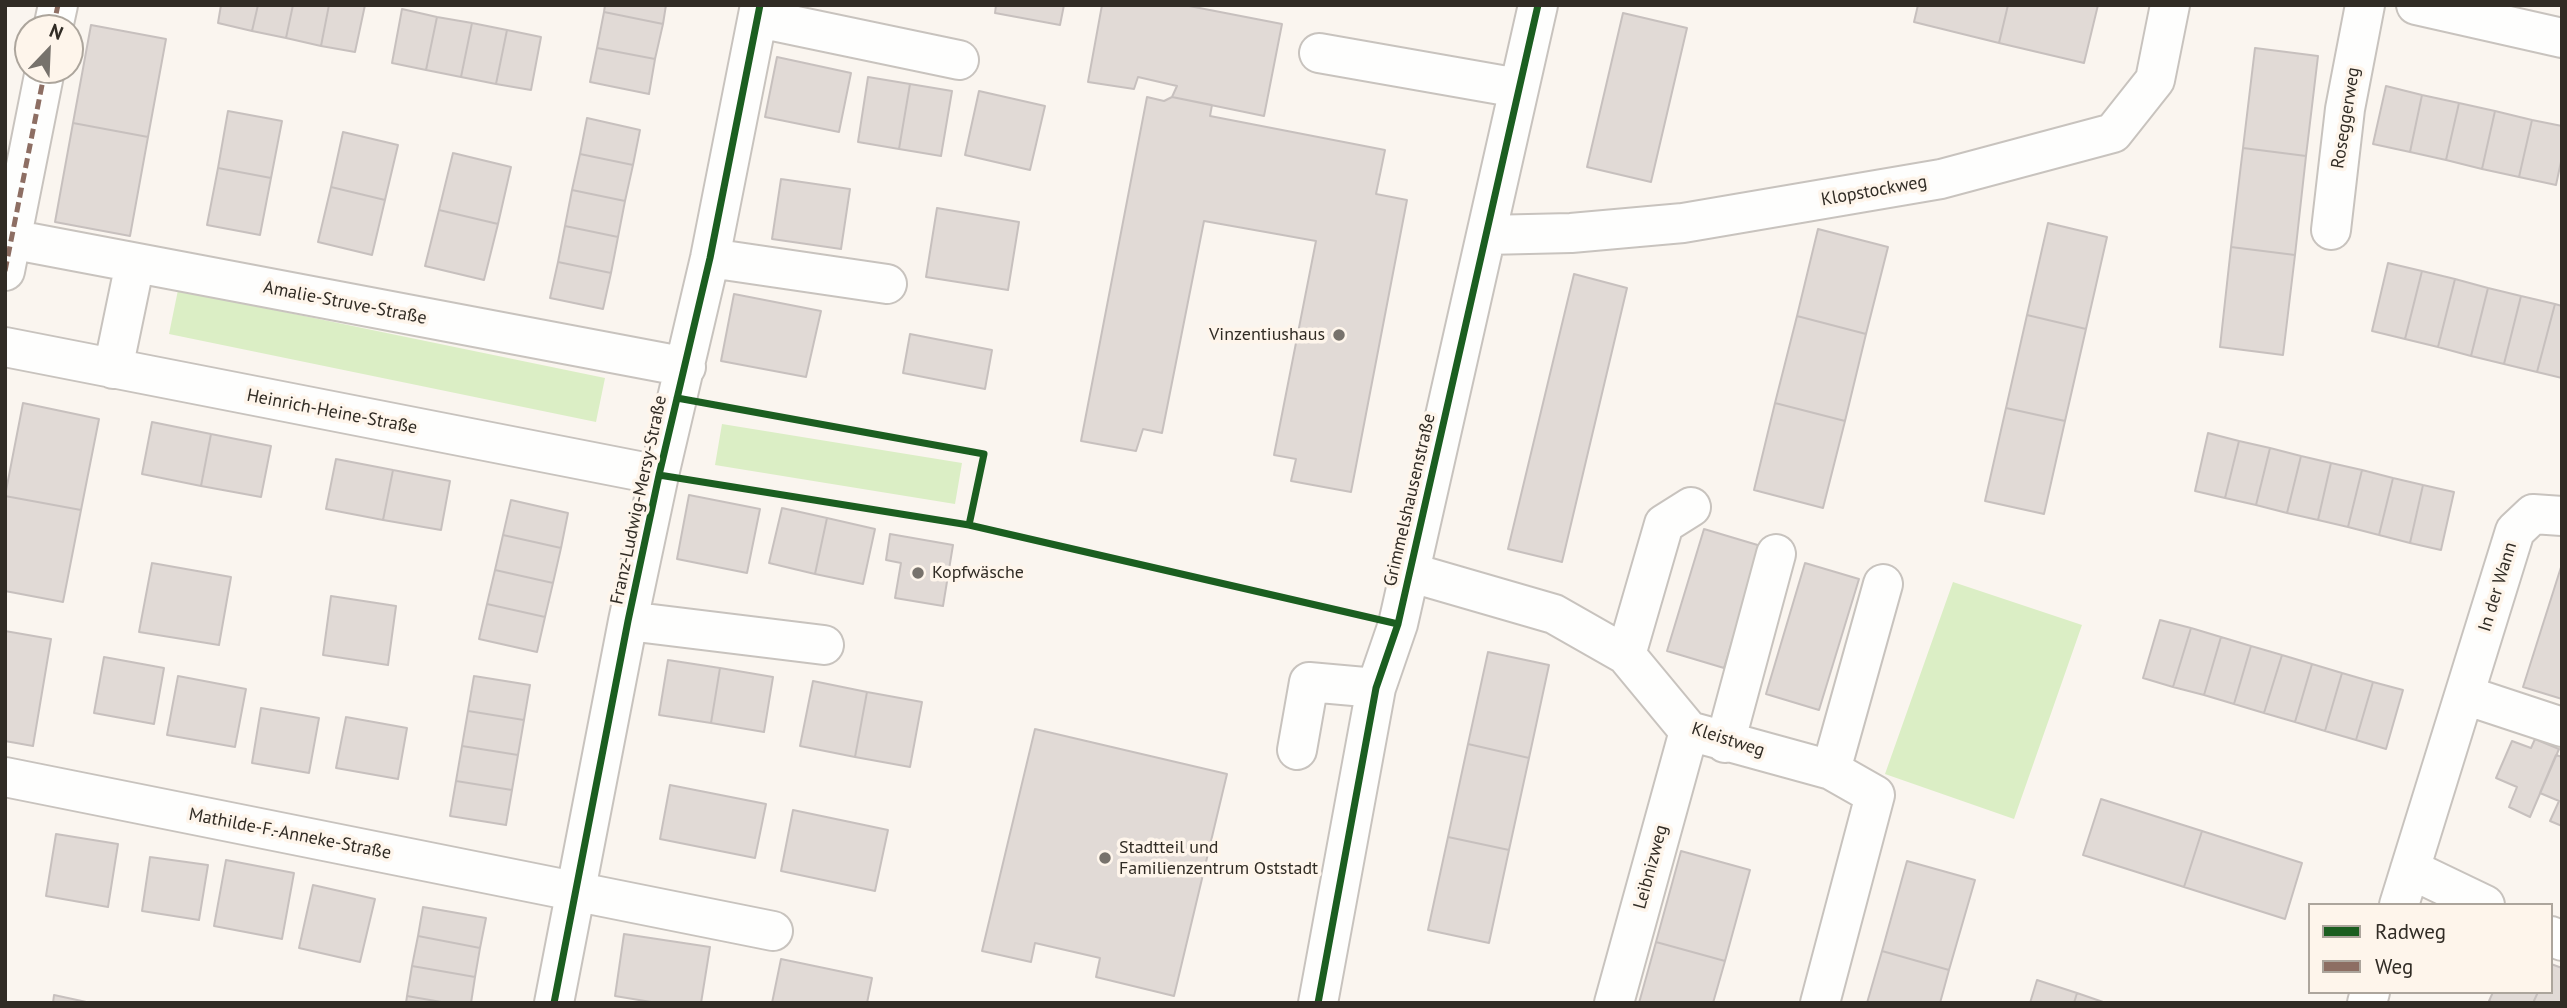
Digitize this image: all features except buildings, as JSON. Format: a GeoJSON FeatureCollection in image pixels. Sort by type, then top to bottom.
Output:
{"type":"FeatureCollection","features":[{"type":"Feature","properties":{"kind":"street","name":"Grimmelshausenstraße"},"geometry":{"type":"LineString","coordinates":[[1318,1003],[1376,688],[1398,624],[1538,5]]}},
{"type":"Feature","properties":{"kind":"street","name":"Klopstockweg"},"geometry":{"type":"LineString","coordinates":[[1486,235],[1571,233],[1683,223],[1941,179],[2113,133],[2155,80],[2171,5]]}},
{"type":"Feature","properties":{"kind":"street","name":"Roseggerweg"},"geometry":{"type":"LineString","coordinates":[[2331,230],[2345,109],[2365,5]]}},
{"type":"Feature","properties":{"kind":"street"},"geometry":{"type":"LineString","coordinates":[[2416,5],[2562,38]]}},
{"type":"Feature","properties":{"kind":"street","name":"Franz-Ludwig-Mersy-Straße"},"geometry":{"type":"LineString","coordinates":[[554,1003],[628,621],[710,258],[759,12],[959,60]]}},
{"type":"Feature","properties":{"kind":"street"},"geometry":{"type":"LineString","coordinates":[[1319,53],[1518,88]]}},
{"type":"Feature","properties":{"kind":"street"},"geometry":{"type":"LineString","coordinates":[[7,250],[42,84]]}},
{"type":"Feature","properties":{"kind":"street","name":"Amalie-Struve-Straße"},"geometry":{"type":"LineString","coordinates":[[7,250],[135,263],[685,367]]}},
{"type":"Feature","properties":{"kind":"street"},"geometry":{"type":"LineString","coordinates":[[710,258],[887,284]]}},
{"type":"Feature","properties":{"kind":"street"},"geometry":{"type":"LineString","coordinates":[[113,369],[135,263]]}},
{"type":"Feature","properties":{"kind":"street","name":"Heinrich-Heine-Straße"},"geometry":{"type":"LineString","coordinates":[[5,347],[659,475]]}},
{"type":"Feature","properties":{"kind":"street"},"geometry":{"type":"LineString","coordinates":[[1626,655],[1664,524],[1691,507]]}},
{"type":"Feature","properties":{"kind":"street","name":"In der Wann"},"geometry":{"type":"LineString","coordinates":[[2475,903],[2404,887],[2515,531],[2533,514],[2562,516]]}},
{"type":"Feature","properties":{"kind":"street"},"geometry":{"type":"LineString","coordinates":[[1725,743],[1776,554]]}},
{"type":"Feature","properties":{"kind":"street","name":"Kleistweg"},"geometry":{"type":"LineString","coordinates":[[1409,572],[1553,614],[1626,655],[1689,731],[1831,770],[1875,795],[1821,1003]]}},
{"type":"Feature","properties":{"kind":"street"},"geometry":{"type":"LineString","coordinates":[[1831,770],[1883,584]]}},
{"type":"Feature","properties":{"kind":"street","name":"Franz-Ludwig-Mersy-Straße"},"geometry":{"type":"LineString","coordinates":[[628,621],[824,645]]}},
{"type":"Feature","properties":{"kind":"street"},"geometry":{"type":"LineString","coordinates":[[1297,750],[1309,682],[1376,688]]}},
{"type":"Feature","properties":{"kind":"street"},"geometry":{"type":"LineString","coordinates":[[2465,695],[2562,727]]}},
{"type":"Feature","properties":{"kind":"street","name":"Leibnizweg"},"geometry":{"type":"LineString","coordinates":[[1614,1003],[1689,731]]}},
{"type":"Feature","properties":{"kind":"street","name":"Mathilde-F.-Anneke-Straße"},"geometry":{"type":"LineString","coordinates":[[5,777],[576,890]]}},
{"type":"Feature","properties":{"kind":"street"},"geometry":{"type":"LineString","coordinates":[[576,890],[774,931]]}},
{"type":"Feature","properties":{"kind":"green space"},"geometry":{"type":"Polygon","coordinates":[[[178,290],[605,378],[596,422],[169,334],[178,290]]]}},
{"type":"Feature","properties":{"kind":"green space"},"geometry":{"type":"Polygon","coordinates":[[[722,424],[962,463],[955,504],[715,465],[722,424]]]}},
{"type":"Feature","properties":{"kind":"green space"},"geometry":{"type":"Polygon","coordinates":[[[1953,582],[2082,625],[2014,819],[1885,774],[1953,582]]]}},
{"type":"Feature","properties":{"kind":"marked path"},"geometry":{"type":"LineString","coordinates":[[56,14],[58,5]]}},
{"type":"Feature","properties":{"kind":"marked path"},"geometry":{"type":"LineString","coordinates":[[5,271],[42,84]]}},
{"type":"Feature","properties":{"kind":"cycle path"},"geometry":{"type":"LineString","coordinates":[[554,1003],[628,621],[710,258],[760,5]]}},
{"type":"Feature","properties":{"kind":"cycle path"},"geometry":{"type":"LineString","coordinates":[[1318,1003],[1376,688],[1398,624],[1538,5]]}},
{"type":"Feature","properties":{"kind":"cycle path"},"geometry":{"type":"LineString","coordinates":[[677,398],[984,454],[969,525],[1398,624]]}},
{"type":"Feature","properties":{"kind":"cycle path"},"geometry":{"type":"LineString","coordinates":[[659,475],[969,525]]}},
{"type":"Feature","properties":{"kind":"place","name":"Vinzentiushaus"},"geometry":{"type":"Point","coordinates":[1339,335]}},
{"type":"Feature","properties":{"kind":"place","name":"Kopfwäsche"},"geometry":{"type":"Point","coordinates":[918,573]}},
{"type":"Feature","properties":{"kind":"place","name":"Stadtteil und Familienzentrum Oststadt"},"geometry":{"type":"Point","coordinates":[1105,858]}}]}
